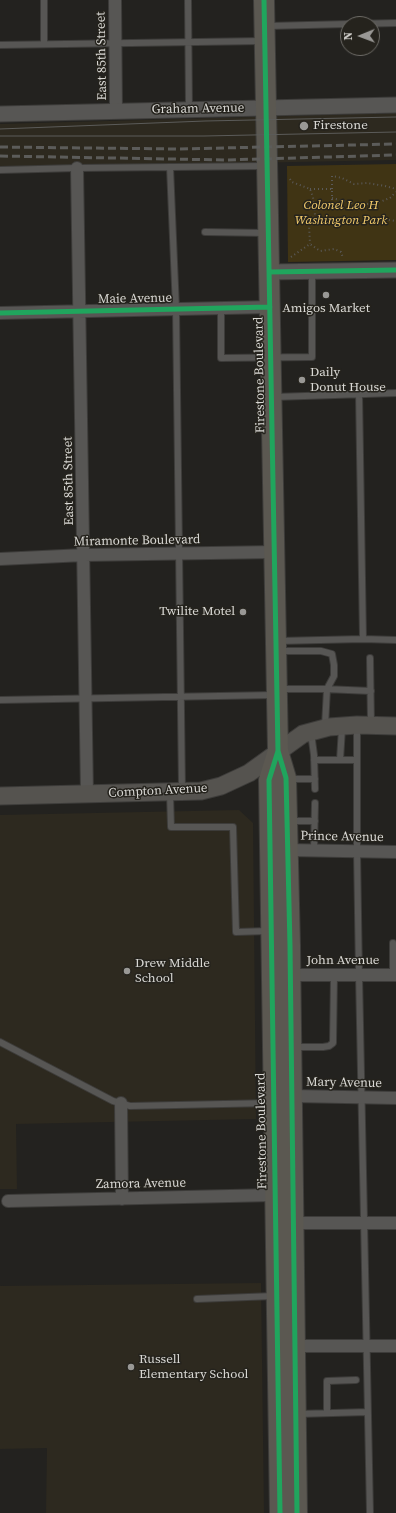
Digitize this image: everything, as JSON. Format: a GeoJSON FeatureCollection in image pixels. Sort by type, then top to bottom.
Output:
{"type":"FeatureCollection","features":[{"type":"Feature","properties":{"kind":"main road","name":"Firestone Boulevard"},"geometry":{"type":"LineString","coordinates":[[264,0],[278,751],[286,778],[294,1223],[286,1346],[280,1513]]}},
{"type":"Feature","properties":{"kind":"main road","name":"Compton Avenue"},"geometry":{"type":"LineString","coordinates":[[0,796],[201,791],[221,786],[249,773],[303,734],[318,730],[357,725],[396,726]]}},
{"type":"Feature","properties":{"kind":"main road","name":"Firestone Boulevard"},"geometry":{"type":"LineString","coordinates":[[278,751],[269,780],[276,1296],[286,1346],[296,1414],[297,1513]]}},
{"type":"Feature","properties":{"kind":"street","name":"East 85th Street"},"geometry":{"type":"LineString","coordinates":[[115,0],[116,111]]}},
{"type":"Feature","properties":{"kind":"street","name":"Graham Avenue"},"geometry":{"type":"LineString","coordinates":[[0,114],[396,105]]}},
{"type":"Feature","properties":{"kind":"street","name":"East 85th Street"},"geometry":{"type":"LineString","coordinates":[[77,168],[87,794]]}},
{"type":"Feature","properties":{"kind":"street"},"geometry":{"type":"LineString","coordinates":[[270,272],[396,270]]}},
{"type":"Feature","properties":{"kind":"street","name":"Maie Avenue"},"geometry":{"type":"LineString","coordinates":[[0,313],[270,307]]}},
{"type":"Feature","properties":{"kind":"street","name":"Miramonte Boulevard"},"geometry":{"type":"LineString","coordinates":[[0,559],[84,555],[275,552]]}},
{"type":"Feature","properties":{"kind":"street","name":"Prince Avenue"},"geometry":{"type":"LineString","coordinates":[[288,850],[396,852]]}},
{"type":"Feature","properties":{"kind":"street","name":"John Avenue"},"geometry":{"type":"LineString","coordinates":[[290,974],[394,975]]}},
{"type":"Feature","properties":{"kind":"street","name":"Mary Avenue"},"geometry":{"type":"LineString","coordinates":[[292,1096],[396,1098]]}},
{"type":"Feature","properties":{"kind":"street"},"geometry":{"type":"LineString","coordinates":[[120,1103],[122,1199]]}},
{"type":"Feature","properties":{"kind":"street","name":"Zamora Avenue"},"geometry":{"type":"LineString","coordinates":[[8,1201],[274,1195]]}},
{"type":"Feature","properties":{"kind":"street"},"geometry":{"type":"LineString","coordinates":[[294,1223],[396,1223]]}},
{"type":"Feature","properties":{"kind":"street"},"geometry":{"type":"LineString","coordinates":[[286,1346],[396,1346]]}},
{"type":"Feature","properties":{"kind":"lane"},"geometry":{"type":"LineString","coordinates":[[44,0],[44,44]]}},
{"type":"Feature","properties":{"kind":"lane"},"geometry":{"type":"LineString","coordinates":[[188,0],[189,109]]}},
{"type":"Feature","properties":{"kind":"lane"},"geometry":{"type":"LineString","coordinates":[[380,23],[396,23]]}},
{"type":"Feature","properties":{"kind":"lane"},"geometry":{"type":"LineString","coordinates":[[0,45],[188,43],[340,25]]}},
{"type":"Feature","properties":{"kind":"lane"},"geometry":{"type":"LineString","coordinates":[[0,170],[266,166]]}},
{"type":"Feature","properties":{"kind":"lane"},"geometry":{"type":"LineString","coordinates":[[170,167],[176,309],[181,697],[176,792],[171,827],[233,827],[236,932],[271,931]]}},
{"type":"Feature","properties":{"kind":"lane"},"geometry":{"type":"LineString","coordinates":[[205,232],[268,233]]}},
{"type":"Feature","properties":{"kind":"lane"},"geometry":{"type":"LineString","coordinates":[[221,308],[221,358],[312,357],[312,271]]}},
{"type":"Feature","properties":{"kind":"lane"},"geometry":{"type":"LineString","coordinates":[[271,398],[396,393]]}},
{"type":"Feature","properties":{"kind":"lane"},"geometry":{"type":"LineString","coordinates":[[359,394],[363,639]]}},
{"type":"Feature","properties":{"kind":"lane"},"geometry":{"type":"LineString","coordinates":[[276,646],[363,639],[396,640]]}},
{"type":"Feature","properties":{"kind":"lane"},"geometry":{"type":"LineString","coordinates":[[276,646],[321,651],[332,654],[334,676],[327,689],[318,730],[314,760],[315,789]]}},
{"type":"Feature","properties":{"kind":"lane"},"geometry":{"type":"LineString","coordinates":[[340,760],[371,691],[370,658]]}},
{"type":"Feature","properties":{"kind":"lane"},"geometry":{"type":"LineString","coordinates":[[0,700],[181,697],[327,689],[371,691]]}},
{"type":"Feature","properties":{"kind":"lane"},"geometry":{"type":"LineString","coordinates":[[357,725],[356,851],[358,975],[370,1513]]}},
{"type":"Feature","properties":{"kind":"lane"},"geometry":{"type":"LineString","coordinates":[[314,760],[357,760]]}},
{"type":"Feature","properties":{"kind":"lane"},"geometry":{"type":"LineString","coordinates":[[286,778],[315,779]]}},
{"type":"Feature","properties":{"kind":"lane"},"geometry":{"type":"LineString","coordinates":[[314,850],[315,803]]}},
{"type":"Feature","properties":{"kind":"lane"},"geometry":{"type":"LineString","coordinates":[[287,821],[315,821]]}},
{"type":"Feature","properties":{"kind":"lane"},"geometry":{"type":"LineString","coordinates":[[393,943],[394,975]]}},
{"type":"Feature","properties":{"kind":"lane"},"geometry":{"type":"LineString","coordinates":[[291,1047],[323,1047],[333,1044],[334,975]]}},
{"type":"Feature","properties":{"kind":"lane"},"geometry":{"type":"LineString","coordinates":[[0,1042],[113,1100],[130,1106],[273,1103]]}},
{"type":"Feature","properties":{"kind":"lane"},"geometry":{"type":"LineString","coordinates":[[197,1299],[276,1296]]}},
{"type":"Feature","properties":{"kind":"lane"},"geometry":{"type":"LineString","coordinates":[[327,1413],[326,1381],[356,1380]]}},
{"type":"Feature","properties":{"kind":"lane"},"geometry":{"type":"LineString","coordinates":[[296,1414],[368,1412]]}},
{"type":"Feature","properties":{"kind":"path"},"geometry":{"type":"LineString","coordinates":[[332,198],[358,204],[377,203],[390,198],[396,190],[367,183],[354,184],[342,178],[332,176],[332,189],[332,198],[332,210]]}},
{"type":"Feature","properties":{"kind":"path"},"geometry":{"type":"LineString","coordinates":[[290,179],[292,182],[310,189],[332,189]]}},
{"type":"Feature","properties":{"kind":"path"},"geometry":{"type":"LineString","coordinates":[[310,189],[315,215],[309,225],[310,244]]}},
{"type":"Feature","properties":{"kind":"path"},"geometry":{"type":"LineString","coordinates":[[377,218],[396,221]]}},
{"type":"Feature","properties":{"kind":"path"},"geometry":{"type":"LineString","coordinates":[[291,257],[310,244]]}},
{"type":"Feature","properties":{"kind":"path"},"geometry":{"type":"LineString","coordinates":[[310,244],[320,251],[334,250],[340,252],[343,258]]}},
{"type":"Feature","properties":{"kind":"shaded area"},"geometry":{"type":"Polygon","coordinates":[[[396,113],[396,160],[0,168],[0,124],[396,113]]]}},
{"type":"Feature","properties":{"kind":"shaded area","name":"Drew Middle School"},"geometry":{"type":"Polygon","coordinates":[[[239,810],[253,823],[256,1119],[16,1124],[17,1189],[0,1189],[0,815],[239,810]]]}},
{"type":"Feature","properties":{"kind":"shaded area","name":"Russell Elementary School"},"geometry":{"type":"Polygon","coordinates":[[[261,1283],[264,1513],[46,1513],[47,1448],[0,1449],[0,1286],[261,1283]]]}},
{"type":"Feature","properties":{"kind":"green space","name":"Colonel Leo H Washington Park"},"geometry":{"type":"Polygon","coordinates":[[[396,164],[396,260],[288,262],[287,166],[396,164]]]}},
{"type":"Feature","properties":{"kind":"tram line"},"geometry":{"type":"LineString","coordinates":[[0,129],[205,121],[396,117]]}},
{"type":"Feature","properties":{"kind":"tram line"},"geometry":{"type":"LineString","coordinates":[[0,136],[204,136],[396,132]]}},
{"type":"Feature","properties":{"kind":"railway"},"geometry":{"type":"LineString","coordinates":[[0,147],[178,149],[396,144]]}},
{"type":"Feature","properties":{"kind":"railway"},"geometry":{"type":"LineString","coordinates":[[0,156],[226,160],[396,155]]}},
{"type":"Feature","properties":{"kind":"cycle path"},"geometry":{"type":"LineString","coordinates":[[264,0],[278,751],[286,778],[290,946],[297,1513]]}},
{"type":"Feature","properties":{"kind":"cycle path"},"geometry":{"type":"LineString","coordinates":[[269,272],[396,270]]}},
{"type":"Feature","properties":{"kind":"cycle path"},"geometry":{"type":"LineString","coordinates":[[0,313],[270,307]]}},
{"type":"Feature","properties":{"kind":"cycle path"},"geometry":{"type":"LineString","coordinates":[[278,751],[269,780],[280,1513]]}},
{"type":"Feature","properties":{"kind":"place","name":"Firestone"},"geometry":{"type":"Point","coordinates":[304,126]}},
{"type":"Feature","properties":{"kind":"place","name":"Amigos Market"},"geometry":{"type":"Point","coordinates":[326,295]}},
{"type":"Feature","properties":{"kind":"place","name":"Daily Donut House"},"geometry":{"type":"Point","coordinates":[302,380]}},
{"type":"Feature","properties":{"kind":"place","name":"Twilite Motel"},"geometry":{"type":"Point","coordinates":[243,612]}},
{"type":"Feature","properties":{"kind":"place","name":"Drew Middle School"},"geometry":{"type":"Point","coordinates":[127,971]}},
{"type":"Feature","properties":{"kind":"place","name":"Russell Elementary School"},"geometry":{"type":"Point","coordinates":[131,1367]}}]}
